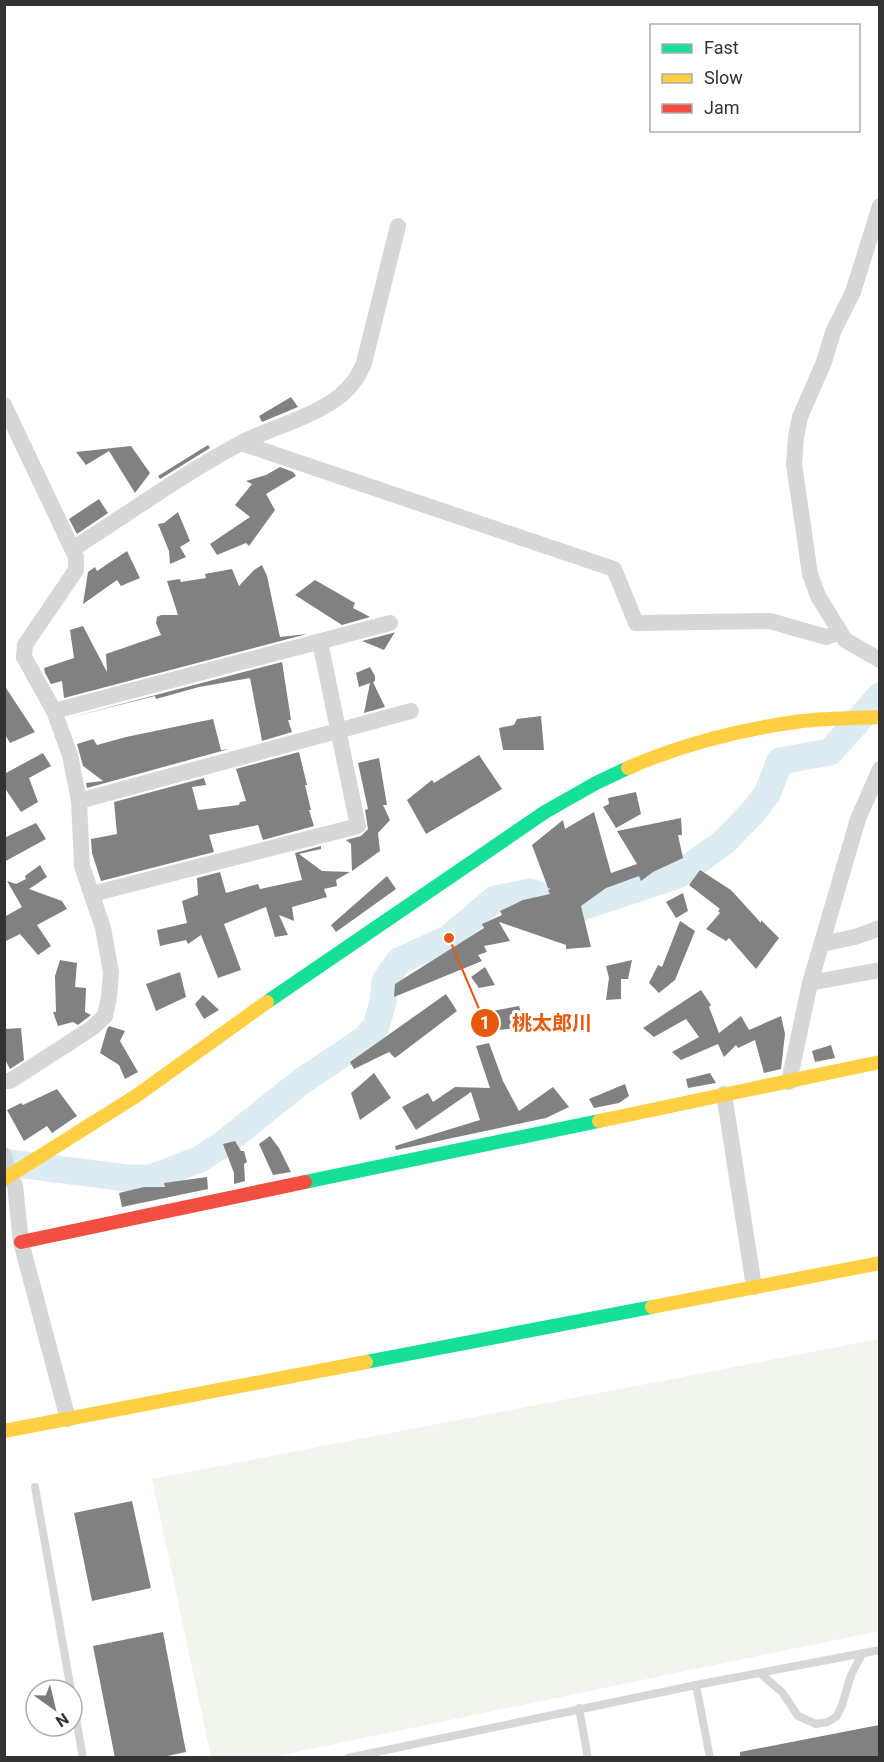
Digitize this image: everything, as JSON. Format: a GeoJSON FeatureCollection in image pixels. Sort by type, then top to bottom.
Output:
{"type":"FeatureCollection","features":[{"type":"Feature","properties":{"kind":"street"},"geometry":{"type":"LineString","coordinates":[[845,640],[818,596],[810,574],[794,464],[796,437],[800,417],[824,362],[833,332],[854,292],[879,206]]}},
{"type":"Feature","properties":{"kind":"street"},"geometry":{"type":"LineString","coordinates":[[74,548],[241,443],[325,406],[357,380],[364,363],[398,226]]}},
{"type":"Feature","properties":{"kind":"street"},"geometry":{"type":"LineString","coordinates":[[4,405],[76,556],[76,570],[25,645],[24,657],[54,711],[70,755],[79,801],[82,866],[103,928],[111,972],[105,1016],[92,1028],[10,1081],[4,1081]]}},
{"type":"Feature","properties":{"kind":"street"},"geometry":{"type":"LineString","coordinates":[[241,443],[614,569],[636,623],[770,621],[826,637],[840,632],[845,640],[879,660]]}},
{"type":"Feature","properties":{"kind":"street"},"geometry":{"type":"LineString","coordinates":[[54,711],[390,623]]}},
{"type":"Feature","properties":{"kind":"street"},"geometry":{"type":"LineString","coordinates":[[92,894],[358,826],[320,642]]}},
{"type":"Feature","properties":{"kind":"street"},"geometry":{"type":"LineString","coordinates":[[79,801],[411,711]]}},
{"type":"Feature","properties":{"kind":"street"},"geometry":{"type":"LineString","coordinates":[[7,1178],[136,1096],[260,1007],[545,812],[596,783],[640,762],[683,747],[760,728],[804,721],[879,717]]}},
{"type":"Feature","properties":{"kind":"street"},"geometry":{"type":"LineString","coordinates":[[789,1082],[810,983],[858,819],[879,769]]}},
{"type":"Feature","properties":{"kind":"street"},"geometry":{"type":"LineString","coordinates":[[822,944],[855,937],[879,928]]}},
{"type":"Feature","properties":{"kind":"street"},"geometry":{"type":"LineString","coordinates":[[810,983],[879,970]]}},
{"type":"Feature","properties":{"kind":"street"},"geometry":{"type":"LineString","coordinates":[[21,1242],[879,1062]]}},
{"type":"Feature","properties":{"kind":"street"},"geometry":{"type":"LineString","coordinates":[[724,1094],[754,1287]]}},
{"type":"Feature","properties":{"kind":"street"},"geometry":{"type":"LineString","coordinates":[[4,1155],[7,1178],[15,1185],[21,1242],[68,1419]]}},
{"type":"Feature","properties":{"kind":"street"},"geometry":{"type":"LineString","coordinates":[[4,1431],[879,1263]]}},
{"type":"Feature","properties":{"kind":"lane"},"geometry":{"type":"LineString","coordinates":[[35,1487],[69,1678]]}},
{"type":"Feature","properties":{"kind":"lane"},"geometry":{"type":"LineString","coordinates":[[348,1758],[696,1684],[761,1674],[879,1650]]}},
{"type":"Feature","properties":{"kind":"lane"},"geometry":{"type":"LineString","coordinates":[[761,1674],[782,1692],[798,1716],[816,1724],[828,1722],[837,1716],[850,1675],[862,1654]]}},
{"type":"Feature","properties":{"kind":"lane"},"geometry":{"type":"LineString","coordinates":[[696,1684],[710,1758]]}},
{"type":"Feature","properties":{"kind":"lane"},"geometry":{"type":"LineString","coordinates":[[579,1708],[588,1758]]}},
{"type":"Feature","properties":{"kind":"lane"},"geometry":{"type":"LineString","coordinates":[[79,1738],[83,1758]]}},
{"type":"Feature","properties":{"kind":"shaded area"},"geometry":{"type":"Polygon","coordinates":[[[879,1339],[879,1631],[272,1757],[211,1757],[152,1479],[879,1339]]]}},
{"type":"Feature","properties":{"kind":"building"},"geometry":{"type":"Polygon","coordinates":[[[291,397],[298,407],[262,422],[259,416],[291,397]]]}},
{"type":"Feature","properties":{"kind":"building"},"geometry":{"type":"Polygon","coordinates":[[[208,445],[210,448],[160,479],[158,476],[208,445]]]}},
{"type":"Feature","properties":{"kind":"building"},"geometry":{"type":"Polygon","coordinates":[[[131,446],[150,473],[135,493],[109,451],[86,465],[76,452],[131,446]]]}},
{"type":"Feature","properties":{"kind":"building"},"geometry":{"type":"Polygon","coordinates":[[[280,467],[293,472],[296,476],[266,494],[275,510],[249,546],[246,543],[217,555],[210,544],[250,517],[235,505],[252,484],[246,481],[266,475],[280,467]]]}},
{"type":"Feature","properties":{"kind":"building"},"geometry":{"type":"Polygon","coordinates":[[[99,499],[108,513],[77,534],[69,519],[99,499]]]}},
{"type":"Feature","properties":{"kind":"building"},"geometry":{"type":"Polygon","coordinates":[[[178,512],[190,541],[180,547],[186,557],[170,564],[169,551],[158,524],[164,523],[178,512]]]}},
{"type":"Feature","properties":{"kind":"building"},"geometry":{"type":"Polygon","coordinates":[[[127,551],[140,578],[121,586],[117,580],[83,604],[88,572],[95,567],[97,571],[127,551]]]}},
{"type":"Feature","properties":{"kind":"building"},"geometry":{"type":"Polygon","coordinates":[[[262,565],[267,576],[280,637],[307,634],[64,698],[62,681],[51,684],[45,673],[44,668],[74,658],[70,630],[83,626],[107,672],[106,654],[161,635],[156,623],[157,617],[178,615],[167,581],[180,579],[181,582],[206,578],[205,574],[232,569],[239,586],[262,565]]]}},
{"type":"Feature","properties":{"kind":"building"},"geometry":{"type":"Polygon","coordinates":[[[315,580],[355,603],[353,608],[370,617],[342,625],[295,595],[315,580]]]}},
{"type":"Feature","properties":{"kind":"building"},"geometry":{"type":"Polygon","coordinates":[[[395,632],[384,650],[362,641],[393,633],[395,632]]]}},
{"type":"Feature","properties":{"kind":"building"},"geometry":{"type":"Polygon","coordinates":[[[282,662],[291,720],[288,720],[292,732],[262,741],[250,678],[199,687],[156,699],[155,696],[68,718],[282,662]]]}},
{"type":"Feature","properties":{"kind":"building"},"geometry":{"type":"Polygon","coordinates":[[[370,667],[375,676],[373,682],[385,707],[364,713],[370,683],[359,687],[356,673],[370,667]]]}},
{"type":"Feature","properties":{"kind":"building"},"geometry":{"type":"Polygon","coordinates":[[[4,685],[35,732],[10,743],[4,733],[4,685]]]}},
{"type":"Feature","properties":{"kind":"building"},"geometry":{"type":"Polygon","coordinates":[[[541,716],[544,750],[503,750],[499,728],[514,725],[517,719],[541,716]]]}},
{"type":"Feature","properties":{"kind":"building"},"geometry":{"type":"Polygon","coordinates":[[[213,719],[221,750],[229,749],[87,788],[86,783],[103,781],[83,766],[77,744],[93,739],[97,745],[213,719]]]}},
{"type":"Feature","properties":{"kind":"building"},"geometry":{"type":"Polygon","coordinates":[[[299,752],[314,826],[263,840],[258,825],[209,835],[214,852],[101,881],[92,853],[91,839],[117,834],[114,802],[204,778],[206,785],[192,787],[198,810],[239,805],[240,802],[246,801],[236,769],[299,752]]]}},
{"type":"Feature","properties":{"kind":"building"},"geometry":{"type":"Polygon","coordinates":[[[43,753],[51,766],[29,778],[38,802],[21,812],[4,787],[4,774],[43,753]]]}},
{"type":"Feature","properties":{"kind":"building"},"geometry":{"type":"Polygon","coordinates":[[[479,755],[502,789],[426,834],[407,800],[432,780],[434,783],[479,755]]]}},
{"type":"Feature","properties":{"kind":"building"},"geometry":{"type":"Polygon","coordinates":[[[379,758],[387,805],[383,805],[390,820],[378,833],[380,851],[352,871],[351,844],[346,840],[361,836],[368,829],[365,810],[368,809],[358,763],[379,758]]]}},
{"type":"Feature","properties":{"kind":"building"},"geometry":{"type":"Polygon","coordinates":[[[636,792],[641,814],[616,828],[603,807],[609,804],[608,798],[636,792]]]}},
{"type":"Feature","properties":{"kind":"building"},"geometry":{"type":"Polygon","coordinates":[[[594,812],[611,873],[637,864],[617,831],[681,818],[682,835],[678,835],[683,858],[653,872],[641,881],[639,876],[606,888],[581,906],[591,947],[566,949],[566,945],[499,922],[510,941],[484,946],[487,952],[478,955],[482,961],[394,997],[395,984],[484,928],[482,924],[502,915],[500,911],[523,900],[550,894],[548,890],[551,889],[548,888],[532,845],[563,820],[565,829],[594,812]]]}},
{"type":"Feature","properties":{"kind":"building"},"geometry":{"type":"Polygon","coordinates":[[[36,823],[46,839],[4,862],[4,838],[36,823]]]}},
{"type":"Feature","properties":{"kind":"building"},"geometry":{"type":"Polygon","coordinates":[[[321,846],[321,849],[299,854],[322,871],[350,872],[336,880],[337,886],[324,889],[327,897],[292,907],[294,921],[279,915],[288,935],[275,937],[266,907],[224,924],[241,970],[218,978],[201,935],[188,944],[186,940],[160,946],[157,930],[187,923],[182,901],[198,895],[197,878],[220,872],[226,893],[258,884],[260,889],[302,880],[295,853],[321,846]]]}},
{"type":"Feature","properties":{"kind":"building"},"geometry":{"type":"Polygon","coordinates":[[[40,865],[47,877],[29,889],[62,901],[67,909],[37,925],[51,946],[38,955],[20,934],[4,942],[4,917],[22,907],[7,881],[16,884],[26,879],[25,876],[40,865]]]}},
{"type":"Feature","properties":{"kind":"building"},"geometry":{"type":"Polygon","coordinates":[[[700,870],[731,890],[761,923],[761,920],[779,938],[756,969],[729,938],[726,941],[706,929],[720,913],[718,911],[720,909],[689,885],[700,870]]]}},
{"type":"Feature","properties":{"kind":"building"},"geometry":{"type":"Polygon","coordinates":[[[387,876],[396,889],[336,932],[331,925],[387,876]]]}},
{"type":"Feature","properties":{"kind":"building"},"geometry":{"type":"Polygon","coordinates":[[[683,893],[688,911],[676,918],[666,902],[683,893]]]}},
{"type":"Feature","properties":{"kind":"building"},"geometry":{"type":"Polygon","coordinates":[[[680,921],[695,931],[675,980],[659,993],[649,983],[658,965],[662,967],[680,921]]]}},
{"type":"Feature","properties":{"kind":"building"},"geometry":{"type":"Polygon","coordinates":[[[60,960],[77,963],[75,987],[86,988],[85,1012],[91,1015],[78,1025],[73,1022],[58,1026],[53,1012],[56,1012],[55,976],[60,960]]]}},
{"type":"Feature","properties":{"kind":"building"},"geometry":{"type":"Polygon","coordinates":[[[632,960],[628,979],[621,979],[621,999],[606,1000],[609,978],[606,966],[632,960]]]}},
{"type":"Feature","properties":{"kind":"building"},"geometry":{"type":"Polygon","coordinates":[[[485,967],[495,985],[479,988],[471,977],[485,967]]]}},
{"type":"Feature","properties":{"kind":"building"},"geometry":{"type":"Polygon","coordinates":[[[180,972],[186,997],[156,1011],[146,984],[180,972]]]}},
{"type":"Feature","properties":{"kind":"building"},"geometry":{"type":"Polygon","coordinates":[[[701,990],[711,1005],[709,1007],[719,1033],[741,1016],[749,1030],[781,1016],[785,1034],[781,1069],[764,1073],[755,1040],[738,1048],[736,1045],[724,1057],[718,1044],[681,1060],[672,1052],[699,1037],[686,1019],[654,1037],[643,1028],[701,990]]]}},
{"type":"Feature","properties":{"kind":"building"},"geometry":{"type":"Polygon","coordinates":[[[446,994],[457,1011],[395,1058],[389,1052],[354,1069],[350,1062],[446,994]]]}},
{"type":"Feature","properties":{"kind":"building"},"geometry":{"type":"Polygon","coordinates":[[[203,995],[219,1010],[204,1019],[195,1004],[203,995]]]}},
{"type":"Feature","properties":{"kind":"building"},"geometry":{"type":"Polygon","coordinates":[[[519,1006],[526,1027],[491,1031],[481,1013],[519,1006]]]}},
{"type":"Feature","properties":{"kind":"building"},"geometry":{"type":"Polygon","coordinates":[[[109,1026],[125,1031],[120,1041],[138,1072],[125,1079],[119,1065],[100,1053],[109,1026]]]}},
{"type":"Feature","properties":{"kind":"building"},"geometry":{"type":"Polygon","coordinates":[[[21,1028],[24,1060],[10,1069],[4,1058],[4,1029],[21,1028]]]}},
{"type":"Feature","properties":{"kind":"building"},"geometry":{"type":"Polygon","coordinates":[[[489,1043],[503,1081],[519,1111],[553,1087],[569,1107],[546,1118],[396,1150],[395,1146],[480,1120],[471,1092],[416,1130],[402,1107],[428,1093],[433,1102],[455,1087],[490,1088],[476,1046],[489,1043]]]}},
{"type":"Feature","properties":{"kind":"building"},"geometry":{"type":"Polygon","coordinates":[[[831,1045],[835,1058],[815,1062],[812,1051],[831,1045]]]}},
{"type":"Feature","properties":{"kind":"building"},"geometry":{"type":"Polygon","coordinates":[[[374,1073],[391,1098],[360,1120],[351,1093],[374,1073]]]}},
{"type":"Feature","properties":{"kind":"building"},"geometry":{"type":"Polygon","coordinates":[[[710,1073],[716,1083],[688,1088],[686,1079],[710,1073]]]}},
{"type":"Feature","properties":{"kind":"building"},"geometry":{"type":"Polygon","coordinates":[[[625,1084],[629,1096],[619,1103],[594,1108],[589,1099],[625,1084]]]}},
{"type":"Feature","properties":{"kind":"building"},"geometry":{"type":"Polygon","coordinates":[[[57,1089],[77,1116],[52,1133],[47,1126],[24,1141],[7,1110],[57,1089]]]}},
{"type":"Feature","properties":{"kind":"building"},"geometry":{"type":"Polygon","coordinates":[[[270,1136],[291,1172],[273,1175],[259,1144],[270,1136]]]}},
{"type":"Feature","properties":{"kind":"building"},"geometry":{"type":"Polygon","coordinates":[[[235,1141],[241,1151],[244,1151],[247,1162],[244,1164],[245,1181],[234,1184],[234,1173],[223,1144],[235,1141]]]}},
{"type":"Feature","properties":{"kind":"building"},"geometry":{"type":"Polygon","coordinates":[[[207,1177],[208,1189],[122,1207],[119,1193],[144,1187],[165,1187],[164,1183],[207,1177]]]}},
{"type":"Feature","properties":{"kind":"building"},"geometry":{"type":"Polygon","coordinates":[[[132,1501],[151,1588],[92,1601],[74,1513],[132,1501]]]}},
{"type":"Feature","properties":{"kind":"building"},"geometry":{"type":"Polygon","coordinates":[[[163,1632],[186,1752],[158,1758],[115,1758],[93,1646],[163,1632]]]}},
{"type":"Feature","properties":{"kind":"building"},"geometry":{"type":"Polygon","coordinates":[[[879,1725],[879,1758],[740,1758],[740,1752],[879,1725]]]}},
{"type":"Feature","properties":{"kind":"waterway"},"geometry":{"type":"LineString","coordinates":[[9,1163],[127,1178],[151,1178],[200,1159],[223,1144],[302,1081],[365,1039],[376,1026],[383,1002],[385,981],[399,961],[449,938],[495,899],[530,892],[579,908],[678,875],[724,842],[753,812],[767,794],[780,761],[830,752],[880,696]]}},
{"type":"Feature","properties":{"kind":"traffic: fast"},"geometry":{"type":"LineString","coordinates":[[267,1002],[545,812],[628,768]]}},
{"type":"Feature","properties":{"kind":"traffic: fast"},"geometry":{"type":"LineString","coordinates":[[305,1182],[599,1121]]}},
{"type":"Feature","properties":{"kind":"traffic: fast"},"geometry":{"type":"LineString","coordinates":[[366,1362],[652,1307]]}},
{"type":"Feature","properties":{"kind":"traffic: slow"},"geometry":{"type":"LineString","coordinates":[[628,768],[713,738],[758,728],[811,720],[880,717]]}},
{"type":"Feature","properties":{"kind":"traffic: slow"},"geometry":{"type":"LineString","coordinates":[[4,1179],[136,1096],[267,1002]]}},
{"type":"Feature","properties":{"kind":"traffic: slow"},"geometry":{"type":"LineString","coordinates":[[599,1121],[880,1062]]}},
{"type":"Feature","properties":{"kind":"traffic: slow"},"geometry":{"type":"LineString","coordinates":[[652,1307],[880,1263]]}},
{"type":"Feature","properties":{"kind":"traffic: slow"},"geometry":{"type":"LineString","coordinates":[[4,1431],[366,1362]]}},
{"type":"Feature","properties":{"kind":"traffic: jam"},"geometry":{"type":"LineString","coordinates":[[21,1242],[305,1182]]}},
{"type":"Feature","properties":{"kind":"place","name":"桃太郎川"},"geometry":{"type":"Point","coordinates":[449,938]}}]}
